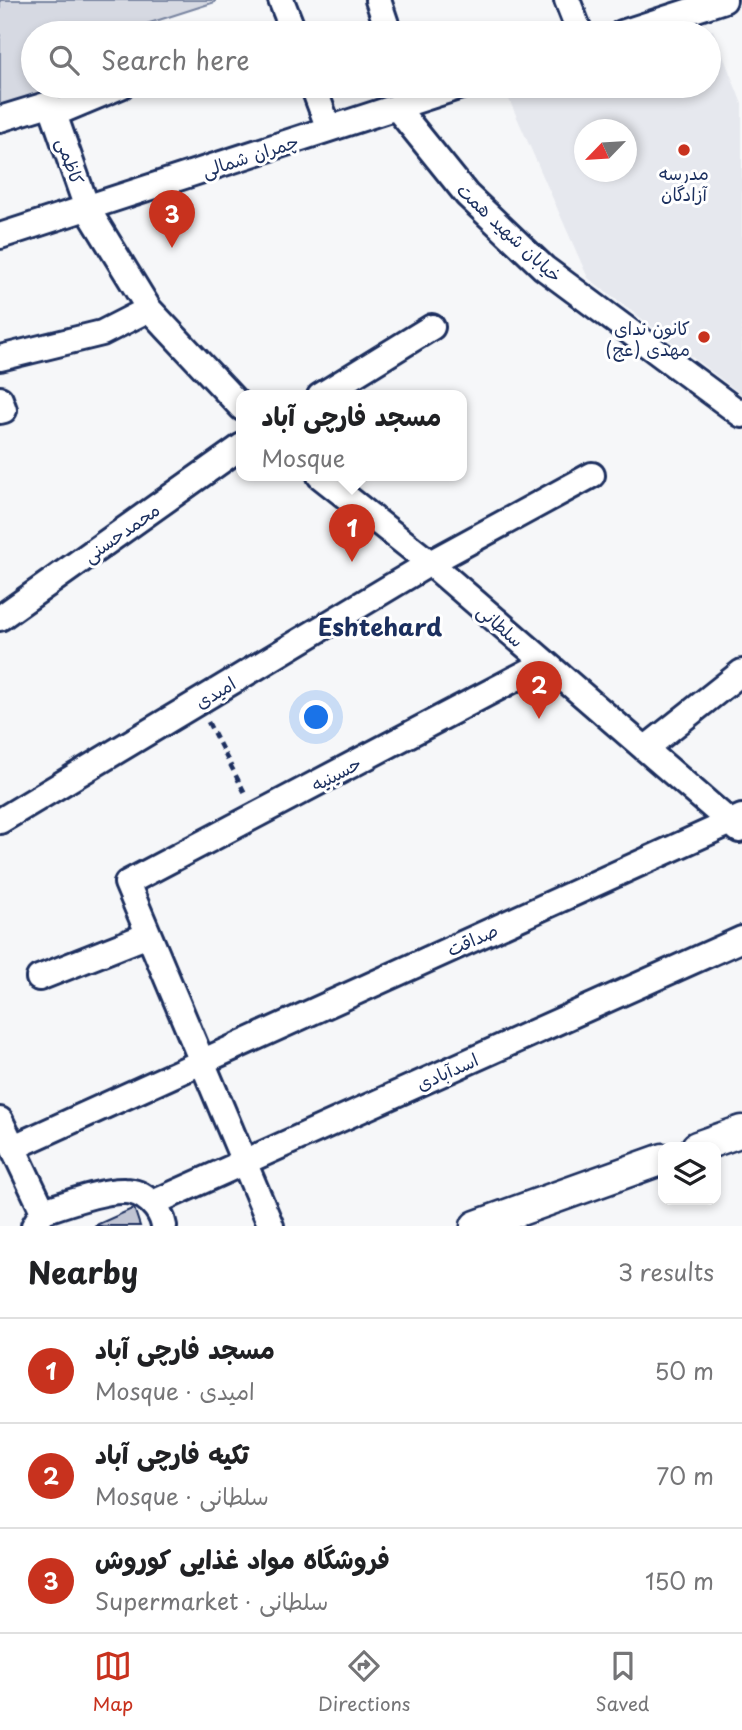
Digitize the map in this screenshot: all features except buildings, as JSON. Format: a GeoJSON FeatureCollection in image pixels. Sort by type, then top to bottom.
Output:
{"type":"FeatureCollection","features":[{"type":"Feature","properties":{"kind":"main road"},"geometry":{"type":"LineString","coordinates":[[711,1142],[742,1131]]}},
{"type":"Feature","properties":{"kind":"main road"},"geometry":{"type":"LineString","coordinates":[[476,1226],[658,1161]]}},
{"type":"Feature","properties":{"kind":"street"},"geometry":{"type":"LineString","coordinates":[[281,0],[289,21]]}},
{"type":"Feature","properties":{"kind":"street"},"geometry":{"type":"LineString","coordinates":[[378,0],[386,21]]}},
{"type":"Feature","properties":{"kind":"street"},"geometry":{"type":"LineString","coordinates":[[567,0],[575,21]]}},
{"type":"Feature","properties":{"kind":"street"},"geometry":{"type":"LineString","coordinates":[[659,21],[724,0]]}},
{"type":"Feature","properties":{"kind":"street"},"geometry":{"type":"LineString","coordinates":[[0,119],[49,104],[54,114],[92,98]]}},
{"type":"Feature","properties":{"kind":"street"},"geometry":{"type":"LineString","coordinates":[[317,98],[329,129]]}},
{"type":"Feature","properties":{"kind":"street","name":"چمران شمالی"},"geometry":{"type":"LineString","coordinates":[[0,236],[329,129],[406,98]]}},
{"type":"Feature","properties":{"kind":"street","name":"خیابان شهید همت"},"geometry":{"type":"LineString","coordinates":[[406,98],[467,195],[544,268],[742,415]]}},
{"type":"Feature","properties":{"kind":"street","name":"کاظمی"},"geometry":{"type":"LineString","coordinates":[[54,114],[87,208]]}},
{"type":"Feature","properties":{"kind":"street"},"geometry":{"type":"LineString","coordinates":[[87,208],[149,309],[236,402]]}},
{"type":"Feature","properties":{"kind":"street"},"geometry":{"type":"LineString","coordinates":[[0,358],[102,333],[149,309]]}},
{"type":"Feature","properties":{"kind":"street"},"geometry":{"type":"LineString","coordinates":[[330,390],[432,327]]}},
{"type":"Feature","properties":{"kind":"street"},"geometry":{"type":"LineString","coordinates":[[0,399],[4,410],[0,411]]}},
{"type":"Feature","properties":{"kind":"street","name":"محمدحسنی"},"geometry":{"type":"LineString","coordinates":[[0,618],[236,450]]}},
{"type":"Feature","properties":{"kind":"street","name":"امیدی"},"geometry":{"type":"LineString","coordinates":[[0,821],[430,563],[592,475]]}},
{"type":"Feature","properties":{"kind":"street","name":"سلطانی"},"geometry":{"type":"LineString","coordinates":[[326,481],[430,563],[645,749],[738,824]]}},
{"type":"Feature","properties":{"kind":"street","name":"حسینیه"},"geometry":{"type":"LineString","coordinates":[[148,935],[127,883],[545,663]]}},
{"type":"Feature","properties":{"kind":"street"},"geometry":{"type":"LineString","coordinates":[[645,749],[742,672]]}},
{"type":"Feature","properties":{"kind":"street","name":"صداقت"},"geometry":{"type":"LineString","coordinates":[[14,1147],[201,1061],[738,824]]}},
{"type":"Feature","properties":{"kind":"street"},"geometry":{"type":"LineString","coordinates":[[39,978],[148,935],[271,1226]]}},
{"type":"Feature","properties":{"kind":"street","name":"اسدآبادی"},"geometry":{"type":"LineString","coordinates":[[153,1203],[742,939]]}},
{"type":"Feature","properties":{"kind":"street"},"geometry":{"type":"LineString","coordinates":[[0,1120],[14,1147],[39,1219],[83,1199],[128,1190],[153,1203],[164,1226]]}},
{"type":"Feature","properties":{"kind":"path"},"geometry":{"type":"LineString","coordinates":[[198,702],[256,815]]}},
{"type":"Feature","properties":{"kind":"shaded area"},"geometry":{"type":"Polygon","coordinates":[[[0,0],[215,0],[156,21],[21,21],[21,98],[55,98],[0,113],[0,0]]]}},
{"type":"Feature","properties":{"kind":"shaded area","name":"مدرسه آزادگان"},"geometry":{"type":"Polygon","coordinates":[[[721,50],[742,104],[742,395],[588,278],[508,98],[721,98],[721,50]]]}},
{"type":"Feature","properties":{"kind":"place","name":"مدرسه آزادگان"},"geometry":{"type":"Point","coordinates":[684,150]}},
{"type":"Feature","properties":{"kind":"place","name":"فروشگاه مواد غذایی کوروش"},"geometry":{"type":"Point","coordinates":[172,248]}},
{"type":"Feature","properties":{"kind":"place","name":"کانون ندای مهدی (عج)"},"geometry":{"type":"Point","coordinates":[704,337]}},
{"type":"Feature","properties":{"kind":"place","name":"مسجد فارچی آباد"},"geometry":{"type":"Point","coordinates":[352,562]}},
{"type":"Feature","properties":{"kind":"place","name":"تکیه فارچی آباد"},"geometry":{"type":"Point","coordinates":[539,719]}},
{"type":"Feature","properties":{"kind":"district","name":"Eshtehard"},"geometry":{"type":"Point","coordinates":[380,626]}}]}
